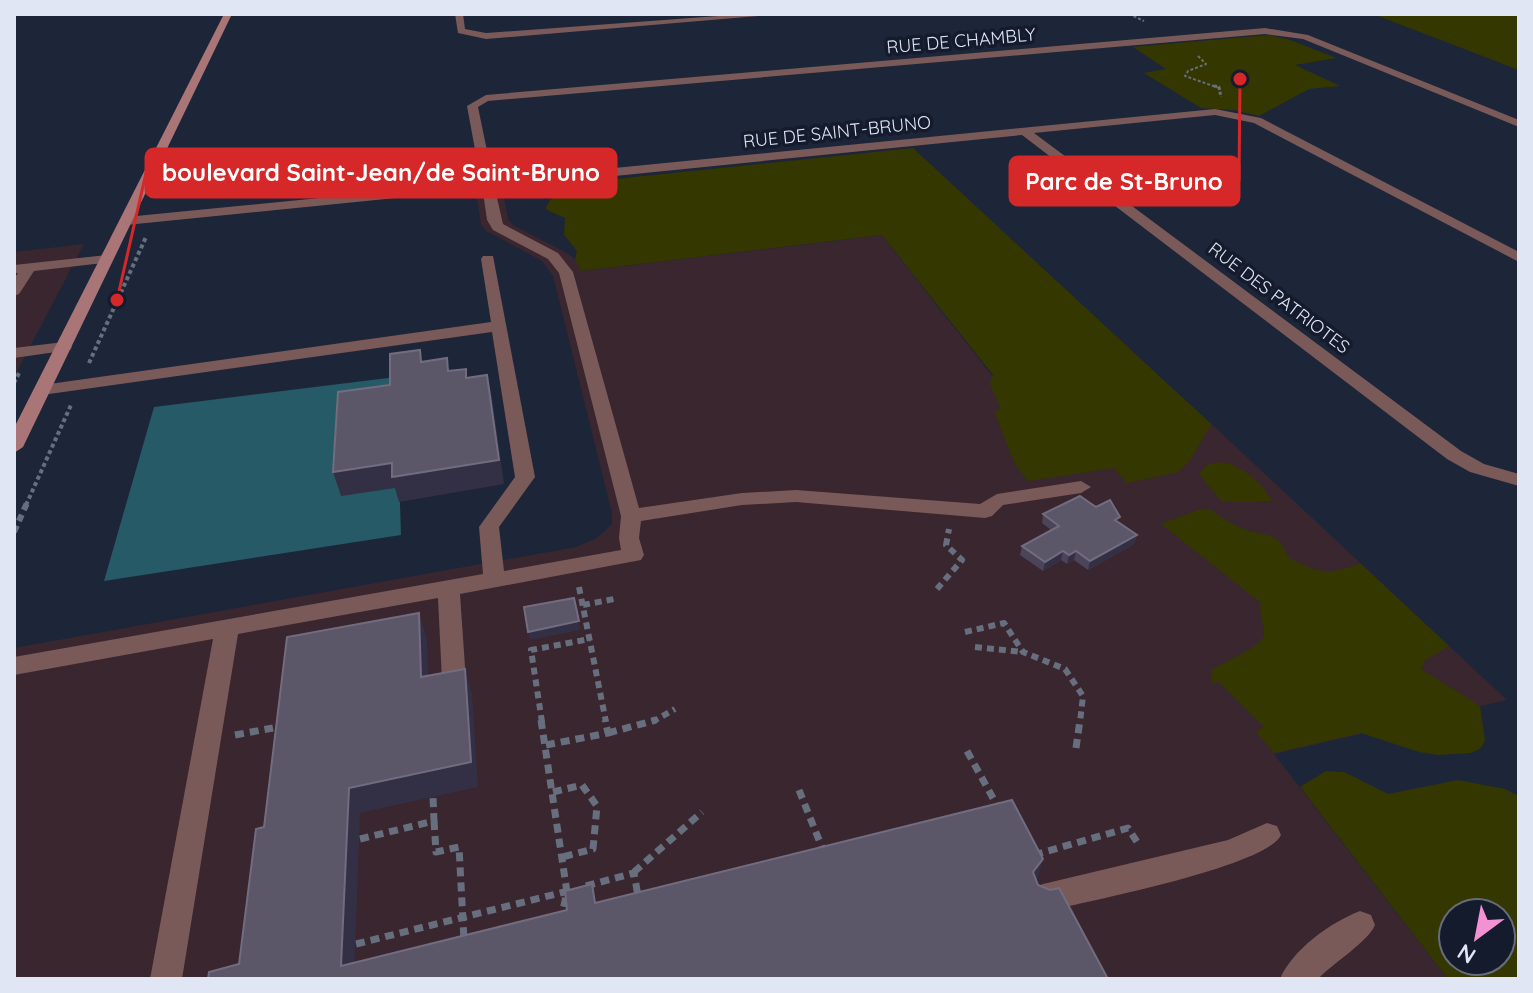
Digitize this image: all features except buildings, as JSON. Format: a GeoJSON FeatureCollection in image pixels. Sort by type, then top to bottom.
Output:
{"type":"FeatureCollection","features":[{"type":"Feature","properties":{"kind":"street"},"geometry":{"type":"LineString","coordinates":[[14,447],[228,14]]}},
{"type":"Feature","properties":{"kind":"street"},"geometry":{"type":"LineString","coordinates":[[459,14],[461,31],[481,36],[779,14]]}},
{"type":"Feature","properties":{"kind":"street"},"geometry":{"type":"LineString","coordinates":[[630,14],[638,25]]}},
{"type":"Feature","properties":{"kind":"street","name":"RUE DE CHAMBLY"},"geometry":{"type":"LineString","coordinates":[[488,185],[472,106],[486,98],[1265,31],[1301,35],[1519,124]]}},
{"type":"Feature","properties":{"kind":"street","name":"RUE DE SAINT-BRUNO"},"geometry":{"type":"LineString","coordinates":[[126,221],[1208,112],[1230,113],[1257,120],[1519,258]]}},
{"type":"Feature","properties":{"kind":"street","name":"RUE DES PATRIOTES"},"geometry":{"type":"LineString","coordinates":[[1024,131],[1454,455],[1477,468],[1519,480]]}},
{"type":"Feature","properties":{"kind":"street"},"geometry":{"type":"LineString","coordinates":[[14,666],[633,555],[629,538],[631,516],[566,272],[553,256],[498,227],[488,185]]}},
{"type":"Feature","properties":{"kind":"street"},"geometry":{"type":"LineString","coordinates":[[14,291],[21,268],[107,259]]}},
{"type":"Feature","properties":{"kind":"street"},"geometry":{"type":"LineString","coordinates":[[488,259],[525,477],[489,527],[494,579]]}},
{"type":"Feature","properties":{"kind":"street"},"geometry":{"type":"LineString","coordinates":[[42,390],[499,326]]}},
{"type":"Feature","properties":{"kind":"street"},"geometry":{"type":"LineString","coordinates":[[14,353],[64,347]]}},
{"type":"Feature","properties":{"kind":"street"},"geometry":{"type":"LineString","coordinates":[[631,516],[778,496],[985,511],[997,500],[1081,487]]}},
{"type":"Feature","properties":{"kind":"street"},"geometry":{"type":"LineString","coordinates":[[449,588],[454,681]]}},
{"type":"Feature","properties":{"kind":"street"},"geometry":{"type":"LineString","coordinates":[[166,979],[227,628]]}},
{"type":"Feature","properties":{"kind":"street"},"geometry":{"type":"LineString","coordinates":[[1043,898],[1232,852],[1267,835]]}},
{"type":"Feature","properties":{"kind":"street"},"geometry":{"type":"LineString","coordinates":[[1296,979],[1333,943],[1360,925]]}},
{"type":"Feature","properties":{"kind":"path"},"geometry":{"type":"LineString","coordinates":[[1167,40],[1206,64],[1188,71],[1185,76],[1219,87],[1224,111],[1230,113]]}},
{"type":"Feature","properties":{"kind":"path"},"geometry":{"type":"LineString","coordinates":[[92,356],[149,230]]}},
{"type":"Feature","properties":{"kind":"path"},"geometry":{"type":"LineString","coordinates":[[14,532],[71,405]]}},
{"type":"Feature","properties":{"kind":"path"},"geometry":{"type":"LineString","coordinates":[[937,589],[962,560],[946,545],[953,508]]}},
{"type":"Feature","properties":{"kind":"path"},"geometry":{"type":"LineString","coordinates":[[578,579],[608,733]]}},
{"type":"Feature","properties":{"kind":"path"},"geometry":{"type":"LineString","coordinates":[[583,605],[614,599]]}},
{"type":"Feature","properties":{"kind":"path"},"geometry":{"type":"LineString","coordinates":[[965,632],[1004,623],[1023,652]]}},
{"type":"Feature","properties":{"kind":"path"},"geometry":{"type":"LineString","coordinates":[[564,926],[562,915],[567,892],[531,650],[590,639]]}},
{"type":"Feature","properties":{"kind":"path"},"geometry":{"type":"LineString","coordinates":[[975,647],[1023,652],[1065,669],[1083,696],[1076,748]]}},
{"type":"Feature","properties":{"kind":"path"},"geometry":{"type":"LineString","coordinates":[[546,745],[648,724],[675,709]]}},
{"type":"Feature","properties":{"kind":"path"},"geometry":{"type":"LineString","coordinates":[[232,736],[273,728]]}},
{"type":"Feature","properties":{"kind":"path"},"geometry":{"type":"LineString","coordinates":[[967,751],[1001,813],[987,817]]}},
{"type":"Feature","properties":{"kind":"path"},"geometry":{"type":"LineString","coordinates":[[553,792],[582,785],[597,806],[593,849],[562,857]]}},
{"type":"Feature","properties":{"kind":"path"},"geometry":{"type":"LineString","coordinates":[[799,790],[826,859]]}},
{"type":"Feature","properties":{"kind":"path"},"geometry":{"type":"LineString","coordinates":[[433,797],[436,852],[459,847],[464,953]]}},
{"type":"Feature","properties":{"kind":"path"},"geometry":{"type":"LineString","coordinates":[[356,944],[634,873],[702,812]]}},
{"type":"Feature","properties":{"kind":"path"},"geometry":{"type":"LineString","coordinates":[[360,839],[434,821]]}},
{"type":"Feature","properties":{"kind":"path"},"geometry":{"type":"LineString","coordinates":[[1026,858],[1128,828],[1132,834]]}},
{"type":"Feature","properties":{"kind":"path"},"geometry":{"type":"LineString","coordinates":[[634,873],[640,906]]}},
{"type":"Feature","properties":{"kind":"shaded area"},"geometry":{"type":"Polygon","coordinates":[[[513,190],[504,196],[508,219],[513,225],[567,253],[582,271],[882,235],[1030,424],[1188,402],[1507,700],[1274,754],[1437,965],[1437,977],[1448,979],[14,979],[14,648],[576,547],[597,538],[612,524],[612,513],[553,276],[542,261],[486,231],[481,225],[477,199],[463,195],[513,190]]]}},
{"type":"Feature","properties":{"kind":"shaded area"},"geometry":{"type":"Polygon","coordinates":[[[84,244],[14,377],[14,252],[84,244]]]}},
{"type":"Feature","properties":{"kind":"shaded area"},"geometry":{"type":"Polygon","coordinates":[[[396,377],[401,535],[104,581],[154,407],[396,377]]]}},
{"type":"Feature","properties":{"kind":"green space"},"geometry":{"type":"Polygon","coordinates":[[[1373,14],[1519,14],[1519,70],[1373,14]]]}},
{"type":"Feature","properties":{"kind":"green space"},"geometry":{"type":"Polygon","coordinates":[[[1269,35],[1336,58],[1295,65],[1340,86],[1309,89],[1259,116],[1234,110],[1201,108],[1144,73],[1166,69],[1133,47],[1269,35]]]}},
{"type":"Feature","properties":{"kind":"green space"},"geometry":{"type":"Polygon","coordinates":[[[913,148],[1211,424],[1191,459],[1178,472],[1127,483],[1114,468],[1028,481],[1015,464],[994,411],[1001,410],[990,384],[993,375],[882,235],[581,271],[575,259],[577,251],[564,235],[565,218],[546,207],[550,200],[577,183],[913,148]]]}},
{"type":"Feature","properties":{"kind":"green space"},"geometry":{"type":"Polygon","coordinates":[[[1220,462],[1250,476],[1272,501],[1222,502],[1199,474],[1207,465],[1220,462]]]}},
{"type":"Feature","properties":{"kind":"green space"},"geometry":{"type":"Polygon","coordinates":[[[1209,509],[1239,527],[1274,537],[1289,558],[1308,567],[1331,571],[1360,563],[1449,646],[1425,660],[1421,669],[1480,706],[1485,740],[1481,748],[1471,753],[1438,755],[1361,733],[1274,753],[1256,732],[1264,727],[1218,681],[1212,684],[1211,670],[1262,639],[1261,603],[1161,524],[1209,509]]]}},
{"type":"Feature","properties":{"kind":"green space"},"geometry":{"type":"Polygon","coordinates":[[[1326,771],[1344,772],[1388,794],[1458,780],[1505,789],[1519,796],[1519,979],[1446,977],[1517,977],[1517,897],[1437,897],[1437,965],[1300,787],[1326,771]]]}},
{"type":"Feature","properties":{"kind":"place","name":"Parc de St-Bruno"},"geometry":{"type":"Point","coordinates":[1240,79]}},
{"type":"Feature","properties":{"kind":"place","name":"boulevard Saint-Jean/de Saint-Bruno"},"geometry":{"type":"Point","coordinates":[117,300]}}]}
